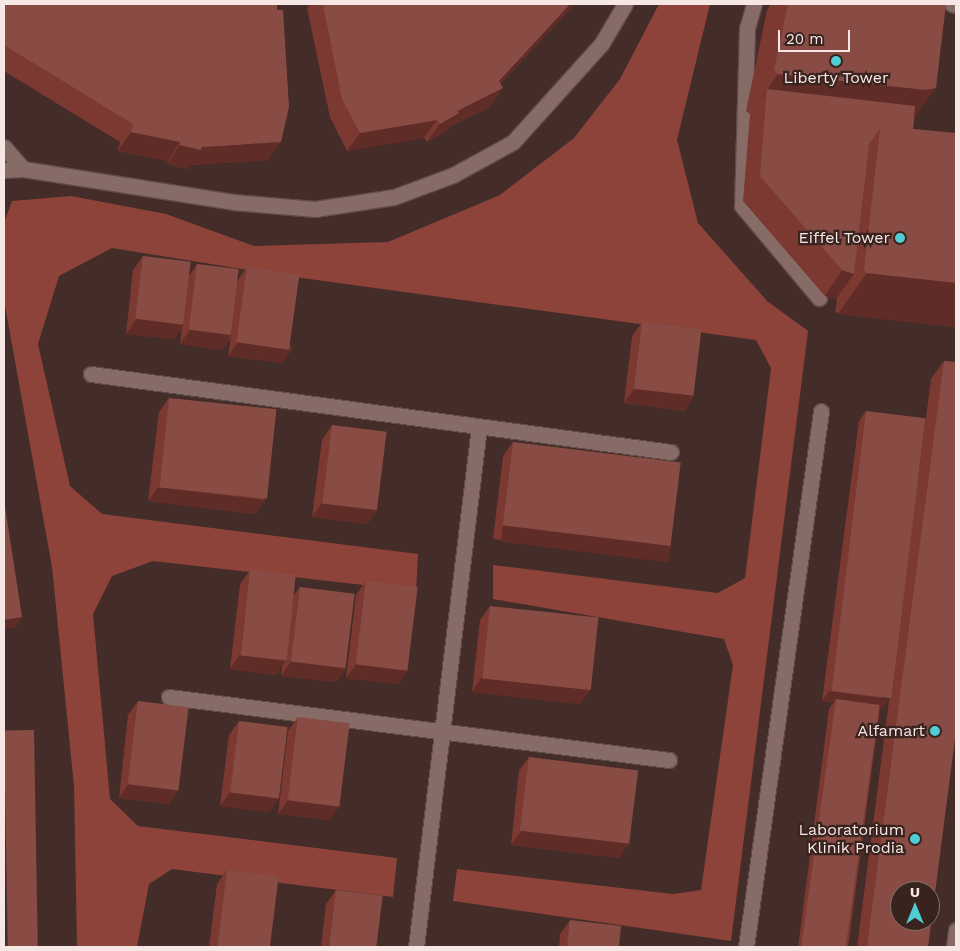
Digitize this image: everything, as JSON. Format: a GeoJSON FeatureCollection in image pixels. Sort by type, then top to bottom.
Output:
{"type":"FeatureCollection","features":[{"type":"Feature","properties":{"kind":"street"},"geometry":{"type":"LineString","coordinates":[[4,170],[23,169],[233,202],[315,209],[394,197],[453,175],[513,142],[602,43],[625,4]]}},
{"type":"Feature","properties":{"kind":"street"},"geometry":{"type":"LineString","coordinates":[[754,4],[747,28],[742,206],[818,298]]}},
{"type":"Feature","properties":{"kind":"street"},"geometry":{"type":"LineString","coordinates":[[952,4],[956,5]]}},
{"type":"Feature","properties":{"kind":"street"},"geometry":{"type":"LineString","coordinates":[[4,146],[23,169]]}},
{"type":"Feature","properties":{"kind":"street"},"geometry":{"type":"LineString","coordinates":[[91,374],[671,452]]}},
{"type":"Feature","properties":{"kind":"street"},"geometry":{"type":"LineString","coordinates":[[746,947],[820,411]]}},
{"type":"Feature","properties":{"kind":"street"},"geometry":{"type":"LineString","coordinates":[[416,947],[479,426]]}},
{"type":"Feature","properties":{"kind":"street"},"geometry":{"type":"LineString","coordinates":[[169,697],[668,760]]}},
{"type":"Feature","properties":{"kind":"street"},"geometry":{"type":"LineString","coordinates":[[954,947],[956,930]]}},
{"type":"Feature","properties":{"kind":"shaded area"},"geometry":{"type":"Polygon","coordinates":[[[659,4],[710,4],[677,140],[698,223],[767,301],[808,331],[731,941],[453,901],[457,869],[673,894],[701,890],[733,665],[724,639],[493,599],[493,565],[718,593],[745,578],[771,368],[756,340],[273,274],[112,248],[59,276],[38,344],[70,486],[102,514],[418,554],[416,591],[153,561],[112,576],[93,614],[110,799],[138,826],[397,858],[393,897],[172,869],[149,884],[137,947],[77,947],[74,786],[52,567],[4,300],[4,223],[12,201],[71,196],[166,214],[254,246],[388,242],[500,195],[574,138],[620,79],[659,4]]]}},
{"type":"Feature","properties":{"kind":"building"},"geometry":{"type":"Polygon","coordinates":[[[4,4],[277,4],[277,10],[283,10],[289,107],[281,142],[202,147],[201,150],[180,145],[180,142],[131,132],[133,124],[4,45],[4,4]]]}},
{"type":"Feature","properties":{"kind":"building"},"geometry":{"type":"Polygon","coordinates":[[[323,4],[570,4],[499,81],[503,88],[457,111],[459,113],[440,124],[437,120],[360,133],[342,99],[323,4]]]}},
{"type":"Feature","properties":{"kind":"building"},"geometry":{"type":"Polygon","coordinates":[[[788,4],[946,4],[936,88],[926,90],[778,74],[774,70],[788,4]]]}},
{"type":"Feature","properties":{"kind":"building"},"geometry":{"type":"Polygon","coordinates":[[[767,89],[915,106],[913,129],[883,126],[869,144],[854,274],[842,270],[760,176],[767,89]]]}},
{"type":"Feature","properties":{"kind":"building"},"geometry":{"type":"Polygon","coordinates":[[[883,126],[956,133],[956,283],[867,273],[864,270],[880,129],[883,126]]]}},
{"type":"Feature","properties":{"kind":"building"},"geometry":{"type":"Polygon","coordinates":[[[143,256],[191,262],[183,324],[135,319],[143,256]]]}},
{"type":"Feature","properties":{"kind":"building"},"geometry":{"type":"Polygon","coordinates":[[[197,264],[239,269],[231,335],[189,330],[197,264]]]}},
{"type":"Feature","properties":{"kind":"building"},"geometry":{"type":"Polygon","coordinates":[[[247,267],[299,274],[289,350],[236,342],[247,267]]]}},
{"type":"Feature","properties":{"kind":"building"},"geometry":{"type":"Polygon","coordinates":[[[642,322],[702,329],[693,396],[634,389],[642,322]]]}},
{"type":"Feature","properties":{"kind":"building"},"geometry":{"type":"Polygon","coordinates":[[[944,361],[956,362],[956,731],[937,881],[890,881],[890,931],[930,931],[928,947],[867,947],[944,361]]]}},
{"type":"Feature","properties":{"kind":"building"},"geometry":{"type":"Polygon","coordinates":[[[169,398],[276,409],[267,499],[160,488],[169,398]]]}},
{"type":"Feature","properties":{"kind":"building"},"geometry":{"type":"Polygon","coordinates":[[[866,411],[926,418],[891,698],[832,691],[866,411]]]}},
{"type":"Feature","properties":{"kind":"building"},"geometry":{"type":"Polygon","coordinates":[[[332,425],[387,432],[377,510],[322,503],[332,425]]]}},
{"type":"Feature","properties":{"kind":"building"},"geometry":{"type":"Polygon","coordinates":[[[513,442],[681,463],[671,546],[503,525],[513,442]]]}},
{"type":"Feature","properties":{"kind":"building"},"geometry":{"type":"Polygon","coordinates":[[[4,500],[22,617],[4,620],[4,500]]]}},
{"type":"Feature","properties":{"kind":"building"},"geometry":{"type":"Polygon","coordinates":[[[250,570],[296,575],[287,660],[241,656],[250,570]]]}},
{"type":"Feature","properties":{"kind":"building"},"geometry":{"type":"Polygon","coordinates":[[[366,581],[418,587],[407,671],[356,664],[366,581]]]}},
{"type":"Feature","properties":{"kind":"building"},"geometry":{"type":"Polygon","coordinates":[[[300,587],[355,594],[345,668],[291,661],[300,587]]]}},
{"type":"Feature","properties":{"kind":"building"},"geometry":{"type":"Polygon","coordinates":[[[490,606],[598,617],[591,690],[482,679],[490,606]]]}},
{"type":"Feature","properties":{"kind":"building"},"geometry":{"type":"Polygon","coordinates":[[[836,699],[880,705],[846,947],[801,947],[836,699]]]}},
{"type":"Feature","properties":{"kind":"building"},"geometry":{"type":"Polygon","coordinates":[[[138,701],[189,707],[178,791],[128,784],[138,701]]]}},
{"type":"Feature","properties":{"kind":"building"},"geometry":{"type":"Polygon","coordinates":[[[298,717],[350,723],[339,807],[288,800],[298,717]]]}},
{"type":"Feature","properties":{"kind":"building"},"geometry":{"type":"Polygon","coordinates":[[[239,721],[288,727],[279,798],[230,792],[239,721]]]}},
{"type":"Feature","properties":{"kind":"building"},"geometry":{"type":"Polygon","coordinates":[[[34,730],[38,947],[8,947],[4,731],[34,730]]]}},
{"type":"Feature","properties":{"kind":"building"},"geometry":{"type":"Polygon","coordinates":[[[529,757],[638,770],[629,844],[520,830],[529,757]]]}},
{"type":"Feature","properties":{"kind":"building"},"geometry":{"type":"Polygon","coordinates":[[[227,870],[279,876],[270,947],[218,947],[227,870]]]}},
{"type":"Feature","properties":{"kind":"building"},"geometry":{"type":"Polygon","coordinates":[[[336,890],[383,896],[376,947],[329,947],[336,890]]]}},
{"type":"Feature","properties":{"kind":"building"},"geometry":{"type":"Polygon","coordinates":[[[570,920],[621,926],[619,947],[567,947],[570,920]]]}},
{"type":"Feature","properties":{"kind":"place","name":"Liberty Tower"},"geometry":{"type":"Point","coordinates":[836,61]}},
{"type":"Feature","properties":{"kind":"place","name":"Eiffel Tower"},"geometry":{"type":"Point","coordinates":[900,238]}},
{"type":"Feature","properties":{"kind":"place","name":"Alfamart"},"geometry":{"type":"Point","coordinates":[935,731]}},
{"type":"Feature","properties":{"kind":"place","name":"Laboratorium Klinik Prodia"},"geometry":{"type":"Point","coordinates":[915,839]}}]}
